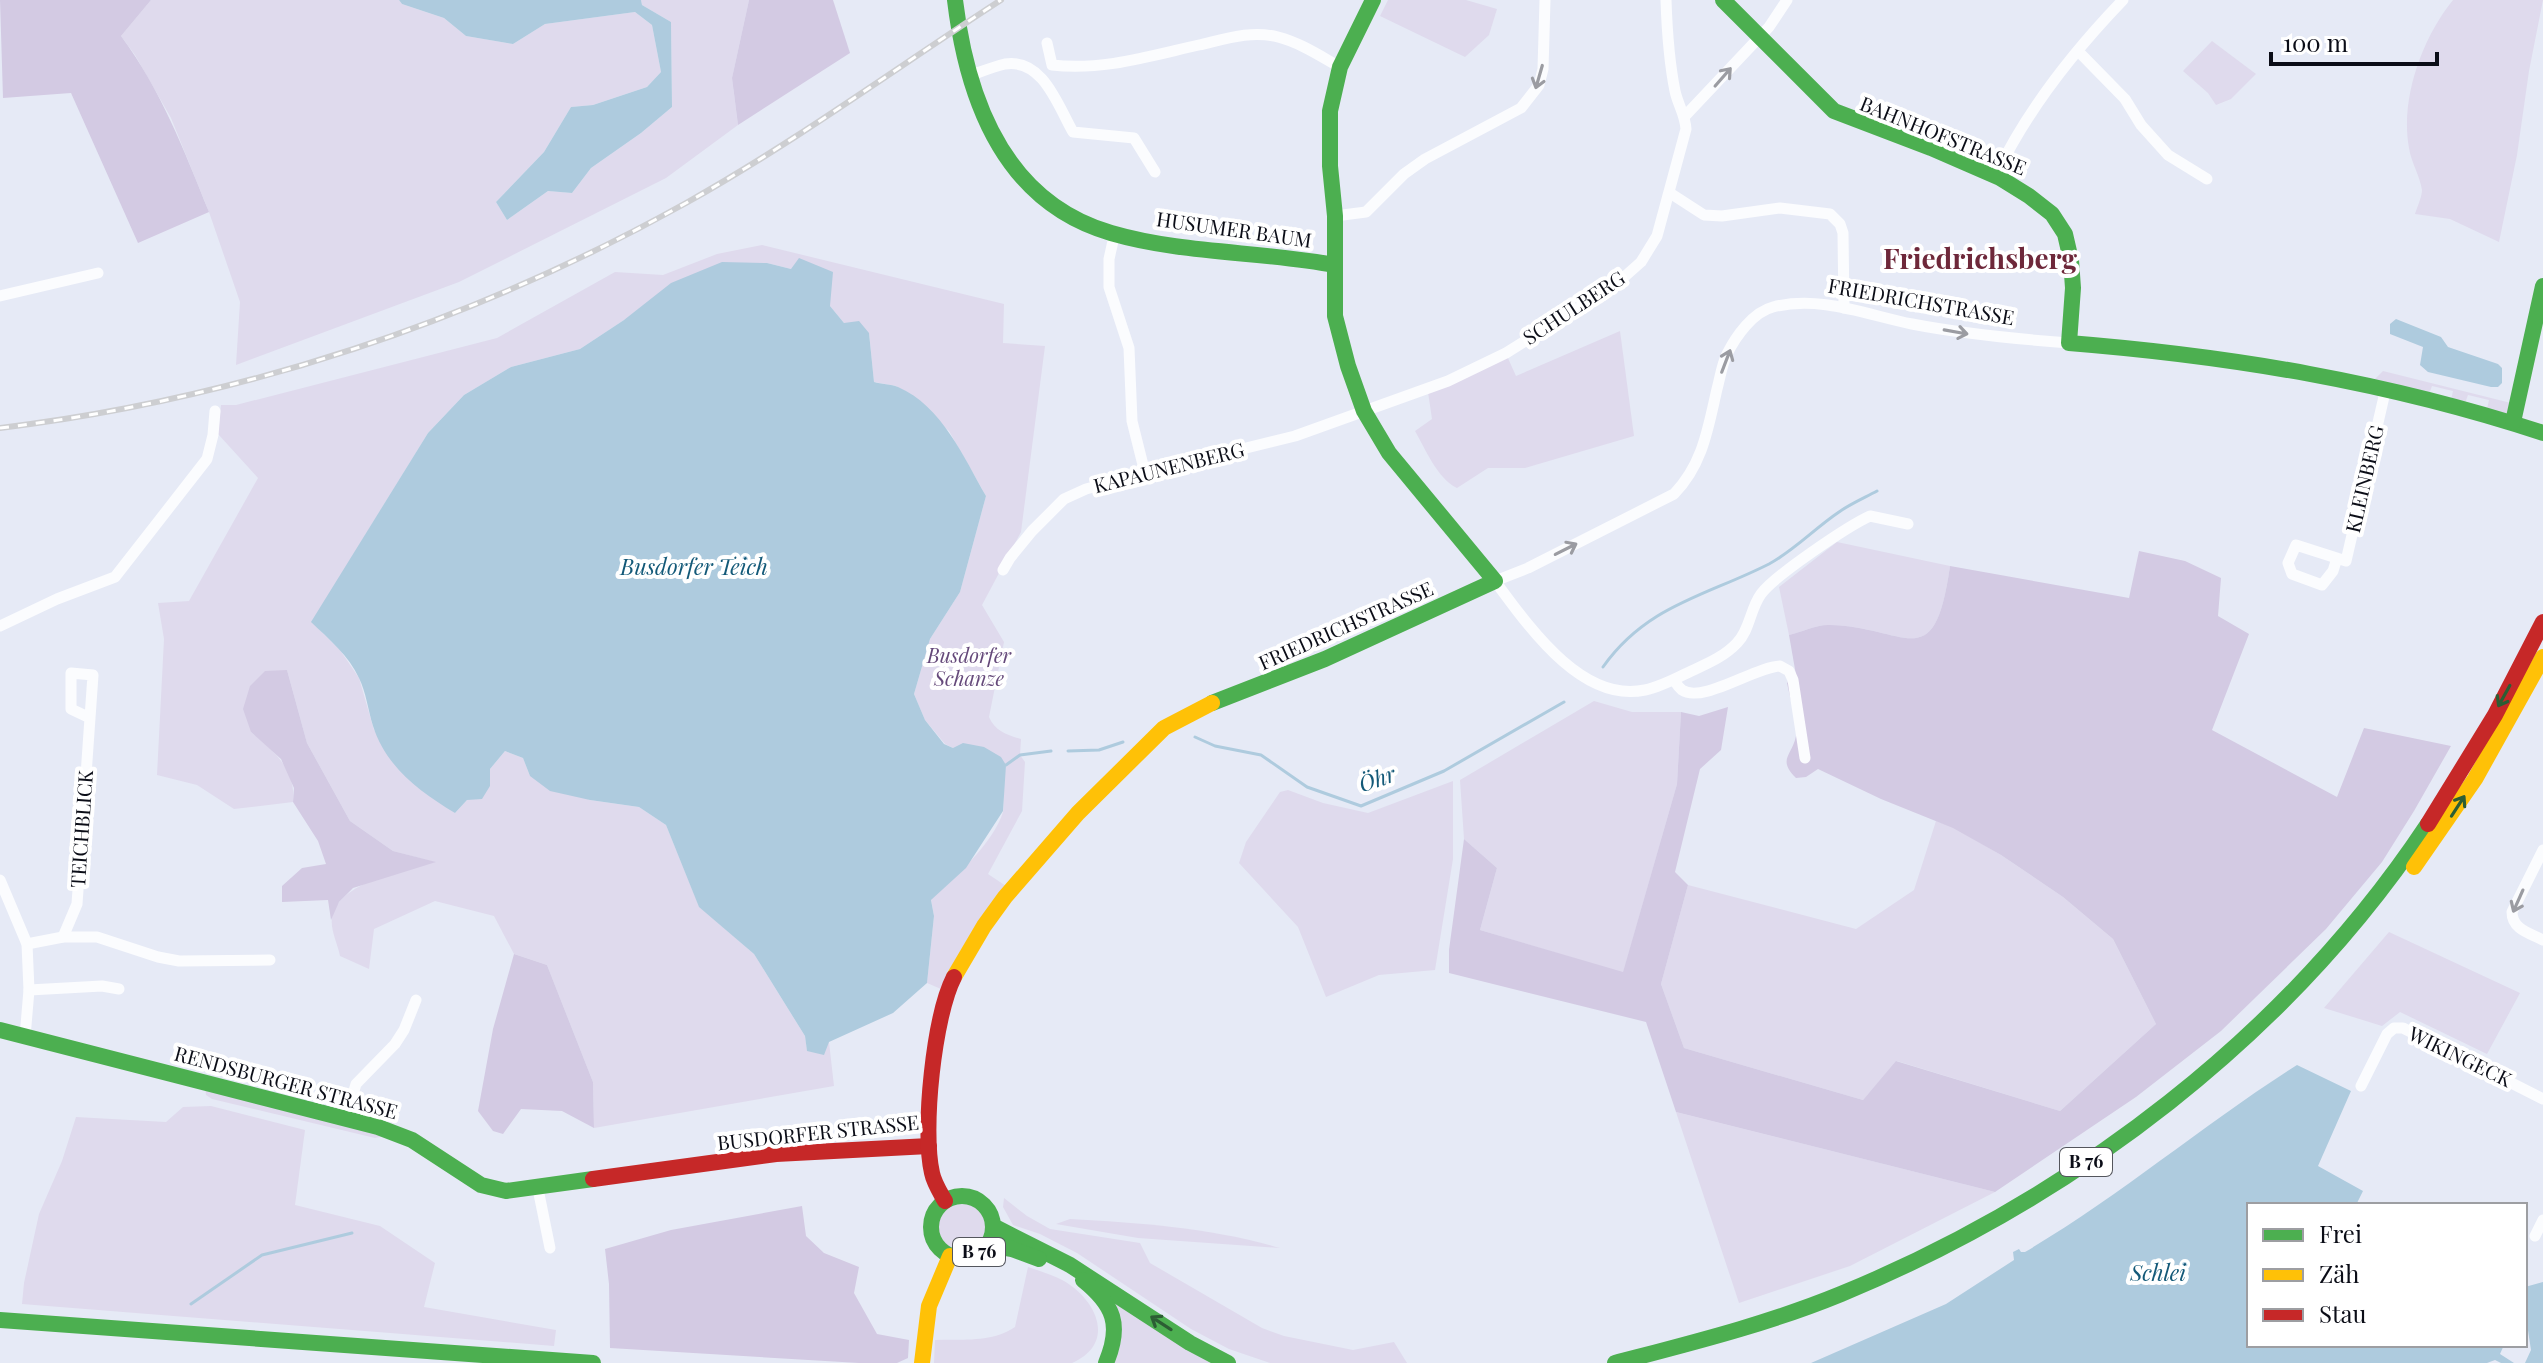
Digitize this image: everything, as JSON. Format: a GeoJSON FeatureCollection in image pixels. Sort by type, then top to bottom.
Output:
{"type":"FeatureCollection","features":[{"type":"Feature","properties":{"kind":"main road","name":"HUSUMER BAUM"},"geometry":{"type":"LineString","coordinates":[[955,0],[958,38],[986,125],[1009,165],[1048,202],[1090,225],[1115,232],[1192,247],[1300,258],[1334,265],[1335,316],[1364,411],[1389,453],[1495,581]]}},
{"type":"Feature","properties":{"kind":"main road"},"geometry":{"type":"LineString","coordinates":[[1334,265],[1330,111],[1340,67],[1373,0]]}},
{"type":"Feature","properties":{"kind":"main road","name":"BAHNHOFSTRASSE"},"geometry":{"type":"LineString","coordinates":[[1723,0],[1843,116],[1996,175],[2032,194],[2048,209],[2064,232],[2071,266],[2069,343]]}},
{"type":"Feature","properties":{"kind":"main road"},"geometry":{"type":"LineString","coordinates":[[2513,422],[2543,286]]}},
{"type":"Feature","properties":{"kind":"main road","name":"FRIEDRICHSTRASSE"},"geometry":{"type":"LineString","coordinates":[[2069,343],[2142,348],[2336,375],[2513,422],[2543,433]]}},
{"type":"Feature","properties":{"kind":"main road","name":"FRIEDRICHSTRASSE"},"geometry":{"type":"LineString","coordinates":[[1167,726],[1222,698],[1269,683],[1495,581]]}},
{"type":"Feature","properties":{"kind":"main road","name":"B 76"},"geometry":{"type":"LineString","coordinates":[[1615,1363],[1690,1347],[1733,1333],[1846,1292],[1936,1251],[2077,1169],[2178,1095],[2286,998],[2402,862],[2462,771],[2542,625]]}},
{"type":"Feature","properties":{"kind":"main road","name":"B 76"},"geometry":{"type":"LineString","coordinates":[[1669,1363],[1735,1345],[1806,1320],[1939,1262],[2081,1179],[2186,1103],[2311,989],[2394,892],[2447,823],[2475,779],[2543,657]]}},
{"type":"Feature","properties":{"kind":"main road","name":"BUSDORFER STRASSE"},"geometry":{"type":"LineString","coordinates":[[544,1188],[776,1154],[929,1146],[940,1020],[957,972],[1006,897],[1083,806],[1167,726]]}},
{"type":"Feature","properties":{"kind":"main road","name":"RENDSBURGER STRASSE"},"geometry":{"type":"LineString","coordinates":[[0,1030],[378,1127],[412,1140],[481,1185],[506,1191],[544,1188]]}},
{"type":"Feature","properties":{"kind":"main road"},"geometry":{"type":"LineString","coordinates":[[929,1146],[937,1188],[945,1201]]}},
{"type":"Feature","properties":{"kind":"main road","name":"B 76"},"geometry":{"type":"LineString","coordinates":[[964,1196],[974,1198],[988,1210],[993,1226],[993,1234],[985,1248],[969,1257],[950,1256],[937,1245],[931,1228],[937,1208],[945,1201],[964,1196]]}},
{"type":"Feature","properties":{"kind":"main road"},"geometry":{"type":"LineString","coordinates":[[993,1226],[1083,1272],[1182,1337],[1228,1363]]}},
{"type":"Feature","properties":{"kind":"main road"},"geometry":{"type":"LineString","coordinates":[[985,1248],[989,1245],[1002,1247],[1034,1257],[1080,1277],[1096,1289],[1116,1325],[1116,1337],[1106,1363]]}},
{"type":"Feature","properties":{"kind":"main road","name":"B 76"},"geometry":{"type":"LineString","coordinates":[[922,1363],[929,1306],[950,1256]]}},
{"type":"Feature","properties":{"kind":"main road"},"geometry":{"type":"LineString","coordinates":[[0,1320],[593,1363]]}},
{"type":"Feature","properties":{"kind":"street"},"geometry":{"type":"LineString","coordinates":[[1335,216],[1366,212],[1414,166],[1521,108],[1539,85],[1543,69],[1545,0]]}},
{"type":"Feature","properties":{"kind":"street"},"geometry":{"type":"LineString","coordinates":[[1666,0],[1667,45],[1676,96],[1685,116],[1778,16],[1787,0]]}},
{"type":"Feature","properties":{"kind":"street"},"geometry":{"type":"LineString","coordinates":[[1996,175],[2029,114],[2123,0]]}},
{"type":"Feature","properties":{"kind":"street"},"geometry":{"type":"LineString","coordinates":[[1047,43],[1052,65],[1081,68],[1249,34],[1277,37],[1303,46],[1340,67]]}},
{"type":"Feature","properties":{"kind":"street"},"geometry":{"type":"LineString","coordinates":[[2078,51],[2125,99],[2141,125],[2168,155],[2207,179]]}},
{"type":"Feature","properties":{"kind":"street"},"geometry":{"type":"LineString","coordinates":[[968,76],[1008,63],[1029,67],[1046,81],[1073,132],[1134,138],[1155,172]]}},
{"type":"Feature","properties":{"kind":"street","name":"SCHULBERG"},"geometry":{"type":"LineString","coordinates":[[1364,411],[1448,381],[1500,356],[1614,286],[1641,262],[1657,236],[1670,193],[1686,129],[1685,116]]}},
{"type":"Feature","properties":{"kind":"street"},"geometry":{"type":"LineString","coordinates":[[1670,193],[1704,215],[1722,216],[1780,208],[1830,214],[1840,224],[1843,233],[1844,308]]}},
{"type":"Feature","properties":{"kind":"street"},"geometry":{"type":"LineString","coordinates":[[1115,232],[1109,259],[1109,287],[1129,348],[1132,421],[1145,473]]}},
{"type":"Feature","properties":{"kind":"street"},"geometry":{"type":"LineString","coordinates":[[0,296],[98,273]]}},
{"type":"Feature","properties":{"kind":"street","name":"FRIEDRICHSTRASSE"},"geometry":{"type":"LineString","coordinates":[[1495,581],[1528,568],[1674,494],[1690,478],[1708,437],[1726,355],[1755,318],[1774,307],[1793,304],[1844,308],[1988,338],[2069,343]]}},
{"type":"Feature","properties":{"kind":"street","name":"KLEINBERG"},"geometry":{"type":"LineString","coordinates":[[2337,558],[2346,561],[2386,388]]}},
{"type":"Feature","properties":{"kind":"street"},"geometry":{"type":"LineString","coordinates":[[0,626],[57,599],[115,577],[207,459],[215,411]]}},
{"type":"Feature","properties":{"kind":"street","name":"KAPAUNENBERG"},"geometry":{"type":"LineString","coordinates":[[1003,570],[1032,531],[1064,499],[1086,489],[1295,436],[1364,411]]}},
{"type":"Feature","properties":{"kind":"street"},"geometry":{"type":"LineString","coordinates":[[1495,581],[1537,638],[1560,660],[1590,679],[1611,687],[1644,691],[1720,658],[1743,637],[1762,592],[1849,527],[1870,516],[1908,524]]}},
{"type":"Feature","properties":{"kind":"street"},"geometry":{"type":"LineString","coordinates":[[1674,680],[1683,691],[1696,694],[1761,670],[1780,666],[1789,671],[1805,758]]}},
{"type":"Feature","properties":{"kind":"street","name":"TEICHBLICK"},"geometry":{"type":"LineString","coordinates":[[63,937],[77,904],[90,718]]}},
{"type":"Feature","properties":{"kind":"street"},"geometry":{"type":"LineString","coordinates":[[2543,850],[2512,912],[2512,920],[2517,927],[2543,940]]}},
{"type":"Feature","properties":{"kind":"street"},"geometry":{"type":"LineString","coordinates":[[0,880],[27,944],[29,990],[25,1037]]}},
{"type":"Feature","properties":{"kind":"street"},"geometry":{"type":"LineString","coordinates":[[27,944],[63,937],[97,937],[179,961],[270,960]]}},
{"type":"Feature","properties":{"kind":"street"},"geometry":{"type":"LineString","coordinates":[[29,990],[102,986],[119,989]]}},
{"type":"Feature","properties":{"kind":"street"},"geometry":{"type":"LineString","coordinates":[[346,1118],[356,1084],[395,1044],[416,1000]]}},
{"type":"Feature","properties":{"kind":"street","name":"WIKINGECK"},"geometry":{"type":"LineString","coordinates":[[2361,1086],[2387,1034],[2394,1028],[2403,1028],[2543,1099]]}},
{"type":"Feature","properties":{"kind":"street"},"geometry":{"type":"LineString","coordinates":[[544,1188],[550,1248]]}},
{"type":"Feature","properties":{"kind":"street"},"geometry":{"type":"LineString","coordinates":[[2535,1236],[2543,1220]]}},
{"type":"Feature","properties":{"kind":"green space"},"geometry":{"type":"Polygon","coordinates":[[[151,0],[399,0],[402,4],[444,18],[466,36],[513,44],[545,24],[635,12],[652,25],[661,72],[647,87],[593,105],[571,107],[544,152],[496,202],[507,220],[548,191],[572,193],[591,168],[672,107],[671,22],[642,5],[641,0],[749,0],[732,78],[738,125],[666,178],[459,282],[236,365],[240,302],[209,212],[171,118],[121,36],[151,0]]]}},
{"type":"Feature","properties":{"kind":"green space"},"geometry":{"type":"Polygon","coordinates":[[[1388,0],[1466,0],[1497,9],[1489,35],[1465,57],[1380,16],[1388,0]]]}},
{"type":"Feature","properties":{"kind":"green space"},"geometry":{"type":"Polygon","coordinates":[[[2453,0],[2543,0],[2499,242],[2450,219],[2415,214],[2422,190],[2409,148],[2407,129],[2411,90],[2423,51],[2453,0]]]}},
{"type":"Feature","properties":{"kind":"green space"},"geometry":{"type":"Polygon","coordinates":[[[2212,41],[2256,74],[2231,99],[2216,105],[2208,93],[2183,71],[2212,41]]]}},
{"type":"Feature","properties":{"kind":"green space","name":"Busdorfer Schanze"},"geometry":{"type":"Polygon","coordinates":[[[762,245],[1004,304],[1003,343],[1045,346],[1021,532],[982,605],[1004,642],[989,717],[998,729],[1021,739],[1020,755],[1025,762],[1022,811],[988,874],[1006,886],[941,989],[927,983],[934,916],[931,899],[962,871],[991,835],[1003,812],[1004,793],[945,744],[925,720],[914,694],[930,639],[960,592],[986,496],[949,431],[896,386],[874,382],[869,333],[844,323],[791,269],[767,263],[624,320],[580,349],[511,367],[464,395],[428,433],[312,622],[340,650],[359,678],[374,730],[455,813],[467,800],[490,786],[490,769],[505,751],[523,758],[530,776],[590,800],[639,807],[666,825],[699,906],[754,954],[805,1036],[807,1050],[829,1042],[834,1086],[594,1128],[593,1082],[547,965],[514,954],[494,916],[435,901],[374,929],[369,969],[340,956],[332,918],[337,905],[347,895],[374,880],[434,862],[393,851],[350,821],[307,743],[287,670],[251,732],[287,770],[293,802],[234,809],[197,785],[157,775],[164,639],[158,603],[189,601],[258,478],[218,434],[221,405],[236,405],[497,338],[615,272],[663,275],[717,254],[762,245]]]}},
{"type":"Feature","properties":{"kind":"green space"},"geometry":{"type":"Polygon","coordinates":[[[1620,331],[1634,436],[1525,468],[1488,468],[1457,488],[1438,471],[1415,431],[1432,419],[1428,392],[1507,356],[1516,376],[1620,331]]]}},
{"type":"Feature","properties":{"kind":"green space"},"geometry":{"type":"Polygon","coordinates":[[[2383,371],[2515,404],[2511,415],[2487,409],[2489,400],[2468,395],[2465,403],[2451,400],[2453,391],[2432,386],[2429,394],[2374,380],[2383,371]]]}},
{"type":"Feature","properties":{"kind":"green space"},"geometry":{"type":"Polygon","coordinates":[[[1837,542],[1950,566],[1943,601],[1935,623],[1926,634],[1913,638],[1898,637],[1825,625],[1789,635],[1779,587],[1837,542]]]}},
{"type":"Feature","properties":{"kind":"green space"},"geometry":{"type":"Polygon","coordinates":[[[1594,701],[1632,712],[1681,712],[1677,784],[1623,973],[1480,930],[1497,868],[1464,839],[1460,780],[1594,701]]]}},
{"type":"Feature","properties":{"kind":"green space"},"geometry":{"type":"Polygon","coordinates":[[[1453,781],[1453,859],[1435,970],[1379,975],[1326,997],[1298,927],[1239,863],[1246,842],[1280,792],[1288,790],[1323,803],[1368,813],[1453,781]]]}},
{"type":"Feature","properties":{"kind":"green space"},"geometry":{"type":"Polygon","coordinates":[[[1936,821],[1953,827],[2001,855],[2063,897],[2113,939],[2156,1024],[2060,1111],[1897,1061],[1863,1100],[1684,1048],[1661,984],[1688,885],[1856,929],[1914,890],[1936,821]]]}},
{"type":"Feature","properties":{"kind":"green space"},"geometry":{"type":"Polygon","coordinates":[[[2389,932],[2520,993],[2487,1054],[2400,1012],[2382,1026],[2324,1008],[2389,932]]]}},
{"type":"Feature","properties":{"kind":"green space"},"geometry":{"type":"Polygon","coordinates":[[[205,1087],[385,1136],[375,1138],[212,1099],[206,1095],[205,1087]]]}},
{"type":"Feature","properties":{"kind":"green space"},"geometry":{"type":"Polygon","coordinates":[[[211,1106],[305,1130],[295,1205],[380,1226],[435,1263],[424,1307],[556,1330],[554,1346],[22,1304],[39,1214],[62,1161],[76,1117],[166,1122],[183,1107],[211,1106]]]}},
{"type":"Feature","properties":{"kind":"green space"},"geometry":{"type":"Polygon","coordinates":[[[1676,1112],[1995,1192],[1850,1266],[1739,1303],[1676,1112]]]}},
{"type":"Feature","properties":{"kind":"green space"},"geometry":{"type":"Polygon","coordinates":[[[1004,1198],[1050,1229],[1140,1243],[1150,1263],[1262,1328],[1284,1336],[1353,1350],[1394,1342],[1407,1363],[1270,1363],[1229,1349],[1191,1329],[1077,1253],[1040,1234],[1013,1225],[1003,1207],[1004,1198]]]}},
{"type":"Feature","properties":{"kind":"green space"},"geometry":{"type":"Polygon","coordinates":[[[962,1203],[979,1210],[986,1227],[979,1244],[962,1251],[945,1244],[938,1227],[945,1210],[962,1203]]]}},
{"type":"Feature","properties":{"kind":"green space"},"geometry":{"type":"Polygon","coordinates":[[[1070,1219],[1202,1231],[1280,1248],[1138,1238],[1056,1224],[1070,1219]]]}},
{"type":"Feature","properties":{"kind":"green space"},"geometry":{"type":"Polygon","coordinates":[[[1028,1267],[1064,1281],[1086,1300],[1097,1322],[1098,1334],[1086,1355],[1072,1363],[934,1363],[935,1340],[986,1338],[1015,1327],[1028,1267]]]}},
{"type":"Feature","properties":{"kind":"green space"},"geometry":{"type":"Polygon","coordinates":[[[1114,1300],[1210,1363],[1112,1363],[1114,1300]]]}},
{"type":"Feature","properties":{"kind":"shaded area"},"geometry":{"type":"Polygon","coordinates":[[[0,0],[151,0],[121,36],[160,99],[209,212],[138,243],[71,93],[3,98],[0,0]]]}},
{"type":"Feature","properties":{"kind":"shaded area"},"geometry":{"type":"Polygon","coordinates":[[[749,0],[833,0],[850,53],[738,125],[732,78],[749,0]]]}},
{"type":"Feature","properties":{"kind":"shaded area"},"geometry":{"type":"Polygon","coordinates":[[[2139,551],[2185,561],[2221,578],[2218,616],[2249,634],[2212,730],[2337,797],[2364,728],[2451,746],[2382,862],[2326,929],[2221,1031],[2136,1097],[1995,1192],[1676,1112],[1646,1022],[1449,973],[1449,950],[1464,839],[1497,868],[1480,930],[1623,972],[1677,784],[1681,712],[1699,716],[1728,707],[1721,750],[1700,769],[1675,872],[1688,885],[1661,984],[1684,1048],[1863,1100],[1896,1061],[2060,1111],[2156,1024],[2113,939],[2063,897],[2001,855],[1953,828],[1818,769],[1806,777],[1796,778],[1787,766],[1787,757],[1796,736],[1787,683],[1796,675],[1789,635],[1825,625],[1898,637],[1913,638],[1926,634],[1935,623],[1943,601],[1950,566],[2129,598],[2139,551]]]}},
{"type":"Feature","properties":{"kind":"shaded area"},"geometry":{"type":"Polygon","coordinates":[[[287,670],[307,743],[350,821],[393,851],[436,862],[353,888],[339,902],[331,920],[328,900],[282,902],[282,886],[302,868],[326,864],[318,841],[293,802],[294,788],[281,759],[251,732],[243,709],[250,686],[265,671],[287,670]]]}},
{"type":"Feature","properties":{"kind":"shaded area"},"geometry":{"type":"Polygon","coordinates":[[[514,954],[547,965],[593,1082],[594,1128],[562,1111],[521,1109],[503,1134],[493,1131],[478,1111],[493,1029],[514,954]]]}},
{"type":"Feature","properties":{"kind":"shaded area"},"geometry":{"type":"Polygon","coordinates":[[[802,1206],[806,1236],[824,1253],[859,1267],[854,1293],[877,1334],[909,1340],[908,1358],[897,1363],[859,1363],[610,1348],[605,1249],[671,1230],[802,1206]]]}},
{"type":"Feature","properties":{"kind":"water"},"geometry":{"type":"Polygon","coordinates":[[[399,0],[641,0],[642,5],[671,22],[672,107],[591,168],[572,193],[548,191],[507,220],[496,202],[544,152],[571,107],[593,105],[647,87],[661,72],[652,25],[635,12],[545,24],[513,44],[466,36],[444,18],[402,4],[399,0]]]}},
{"type":"Feature","properties":{"kind":"water","name":"Busdorfer Teich"},"geometry":{"type":"Polygon","coordinates":[[[799,258],[833,272],[830,306],[844,323],[859,321],[869,333],[874,382],[898,387],[927,407],[950,434],[986,496],[960,592],[930,639],[914,694],[925,720],[944,744],[953,748],[963,743],[984,747],[1001,757],[1006,765],[1003,811],[966,868],[931,900],[934,916],[927,983],[893,1013],[829,1042],[824,1055],[807,1051],[805,1036],[754,954],[699,907],[666,825],[639,807],[550,791],[530,776],[523,758],[505,751],[490,769],[490,786],[482,799],[467,800],[455,813],[417,787],[395,766],[379,741],[355,670],[311,622],[428,433],[464,395],[511,367],[580,349],[671,283],[722,262],[767,263],[791,269],[799,258]]]}},
{"type":"Feature","properties":{"kind":"water"},"geometry":{"type":"Polygon","coordinates":[[[2396,319],[2441,337],[2448,347],[2498,364],[2502,368],[2502,383],[2491,387],[2428,372],[2420,365],[2423,347],[2390,334],[2390,324],[2396,319]]]}},
{"type":"Feature","properties":{"kind":"water","name":"Schlei"},"geometry":{"type":"Polygon","coordinates":[[[2297,1065],[2351,1091],[2318,1166],[2363,1191],[2357,1203],[2247,1203],[2247,1347],[2527,1347],[2527,1286],[2543,1282],[2543,1363],[2501,1363],[2495,1360],[2487,1363],[1811,1363],[1946,1304],[2014,1260],[2013,1252],[2019,1249],[2025,1252],[2060,1230],[2297,1065]]]}},
{"type":"Feature","properties":{"kind":"pier"},"geometry":{"type":"Polygon","coordinates":[[[2527,1324],[2531,1350],[2525,1363],[2514,1363],[2500,1354],[2503,1347],[2527,1347],[2527,1324]]]}},
{"type":"Feature","properties":{"kind":"waterway","name":"Öhr"},"geometry":{"type":"LineString","coordinates":[[1603,667],[1620,646],[1658,616],[1769,564],[1843,509],[1877,491]]}},
{"type":"Feature","properties":{"kind":"waterway","name":"Öhr"},"geometry":{"type":"LineString","coordinates":[[1195,737],[1215,746],[1261,755],[1307,787],[1361,806],[1444,771],[1564,702]]}},
{"type":"Feature","properties":{"kind":"waterway","name":"Öhr"},"geometry":{"type":"LineString","coordinates":[[1068,751],[1099,750],[1123,742]]}},
{"type":"Feature","properties":{"kind":"waterway","name":"Öhr"},"geometry":{"type":"LineString","coordinates":[[1006,765],[1020,755],[1051,751]]}},
{"type":"Feature","properties":{"kind":"waterway"},"geometry":{"type":"LineString","coordinates":[[191,1304],[262,1255],[352,1233]]}},
{"type":"Feature","properties":{"kind":"railway"},"geometry":{"type":"LineString","coordinates":[[0,428],[90,415],[267,375],[354,349],[523,284],[606,245],[727,180],[1001,0]]}},
{"type":"Feature","properties":{"kind":"traffic: fast"},"geometry":{"type":"LineString","coordinates":[[955,0],[969,74],[981,109],[997,142],[1018,172],[1043,198],[1074,218],[1138,240],[1334,265]]}},
{"type":"Feature","properties":{"kind":"traffic: fast"},"geometry":{"type":"LineString","coordinates":[[1212,703],[1325,659],[1495,581],[1389,453],[1364,411],[1335,316],[1335,216],[1330,166],[1330,111],[1340,67],[1373,0]]}},
{"type":"Feature","properties":{"kind":"traffic: fast"},"geometry":{"type":"LineString","coordinates":[[1723,0],[1834,111],[2000,178],[2052,214],[2065,234],[2071,260],[2073,288],[2069,343],[2190,355],[2309,374],[2426,399],[2543,433]]}},
{"type":"Feature","properties":{"kind":"traffic: fast"},"geometry":{"type":"LineString","coordinates":[[2513,422],[2543,286]]}},
{"type":"Feature","properties":{"kind":"traffic: fast"},"geometry":{"type":"LineString","coordinates":[[1615,1363],[1757,1324],[1841,1294],[1927,1255],[2011,1210],[2092,1159],[2169,1102],[2242,1040],[2310,973],[2372,901],[2428,824]]}},
{"type":"Feature","properties":{"kind":"traffic: fast"},"geometry":{"type":"LineString","coordinates":[[0,1030],[378,1127],[412,1140],[481,1185],[506,1191],[593,1179]]}},
{"type":"Feature","properties":{"kind":"traffic: fast"},"geometry":{"type":"LineString","coordinates":[[962,1196],[974,1198],[984,1205],[991,1215],[993,1227],[991,1239],[984,1249],[974,1256],[962,1258],[950,1256],[940,1249],[933,1239],[931,1227],[933,1215],[940,1205],[950,1198],[962,1196]]}},
{"type":"Feature","properties":{"kind":"traffic: fast"},"geometry":{"type":"LineString","coordinates":[[993,1226],[1070,1265],[1190,1343],[1228,1363]]}},
{"type":"Feature","properties":{"kind":"traffic: fast"},"geometry":{"type":"LineString","coordinates":[[985,1248],[989,1245],[1012,1249],[1039,1259]]}},
{"type":"Feature","properties":{"kind":"traffic: fast"},"geometry":{"type":"LineString","coordinates":[[1083,1280],[1102,1298],[1112,1317],[1114,1338],[1106,1363]]}},
{"type":"Feature","properties":{"kind":"traffic: fast"},"geometry":{"type":"LineString","coordinates":[[0,1320],[593,1363]]}},
{"type":"Feature","properties":{"kind":"traffic: slow"},"geometry":{"type":"LineString","coordinates":[[2414,867],[2475,779],[2543,657]]}},
{"type":"Feature","properties":{"kind":"traffic: slow"},"geometry":{"type":"LineString","coordinates":[[954,977],[1005,897],[1078,813],[1164,728],[1212,703]]}},
{"type":"Feature","properties":{"kind":"traffic: slow"},"geometry":{"type":"LineString","coordinates":[[922,1363],[929,1306],[950,1256]]}},
{"type":"Feature","properties":{"kind":"traffic: jam"},"geometry":{"type":"LineString","coordinates":[[2428,824],[2495,715],[2543,622]]}},
{"type":"Feature","properties":{"kind":"traffic: jam"},"geometry":{"type":"LineString","coordinates":[[945,1201],[932,1173],[929,1102],[941,1018],[954,977]]}},
{"type":"Feature","properties":{"kind":"traffic: jam"},"geometry":{"type":"LineString","coordinates":[[593,1179],[776,1154],[929,1146]]}},
{"type":"Feature","properties":{"kind":"district","name":"Friedrichsberg"},"geometry":{"type":"Point","coordinates":[1980,259]}}]}
